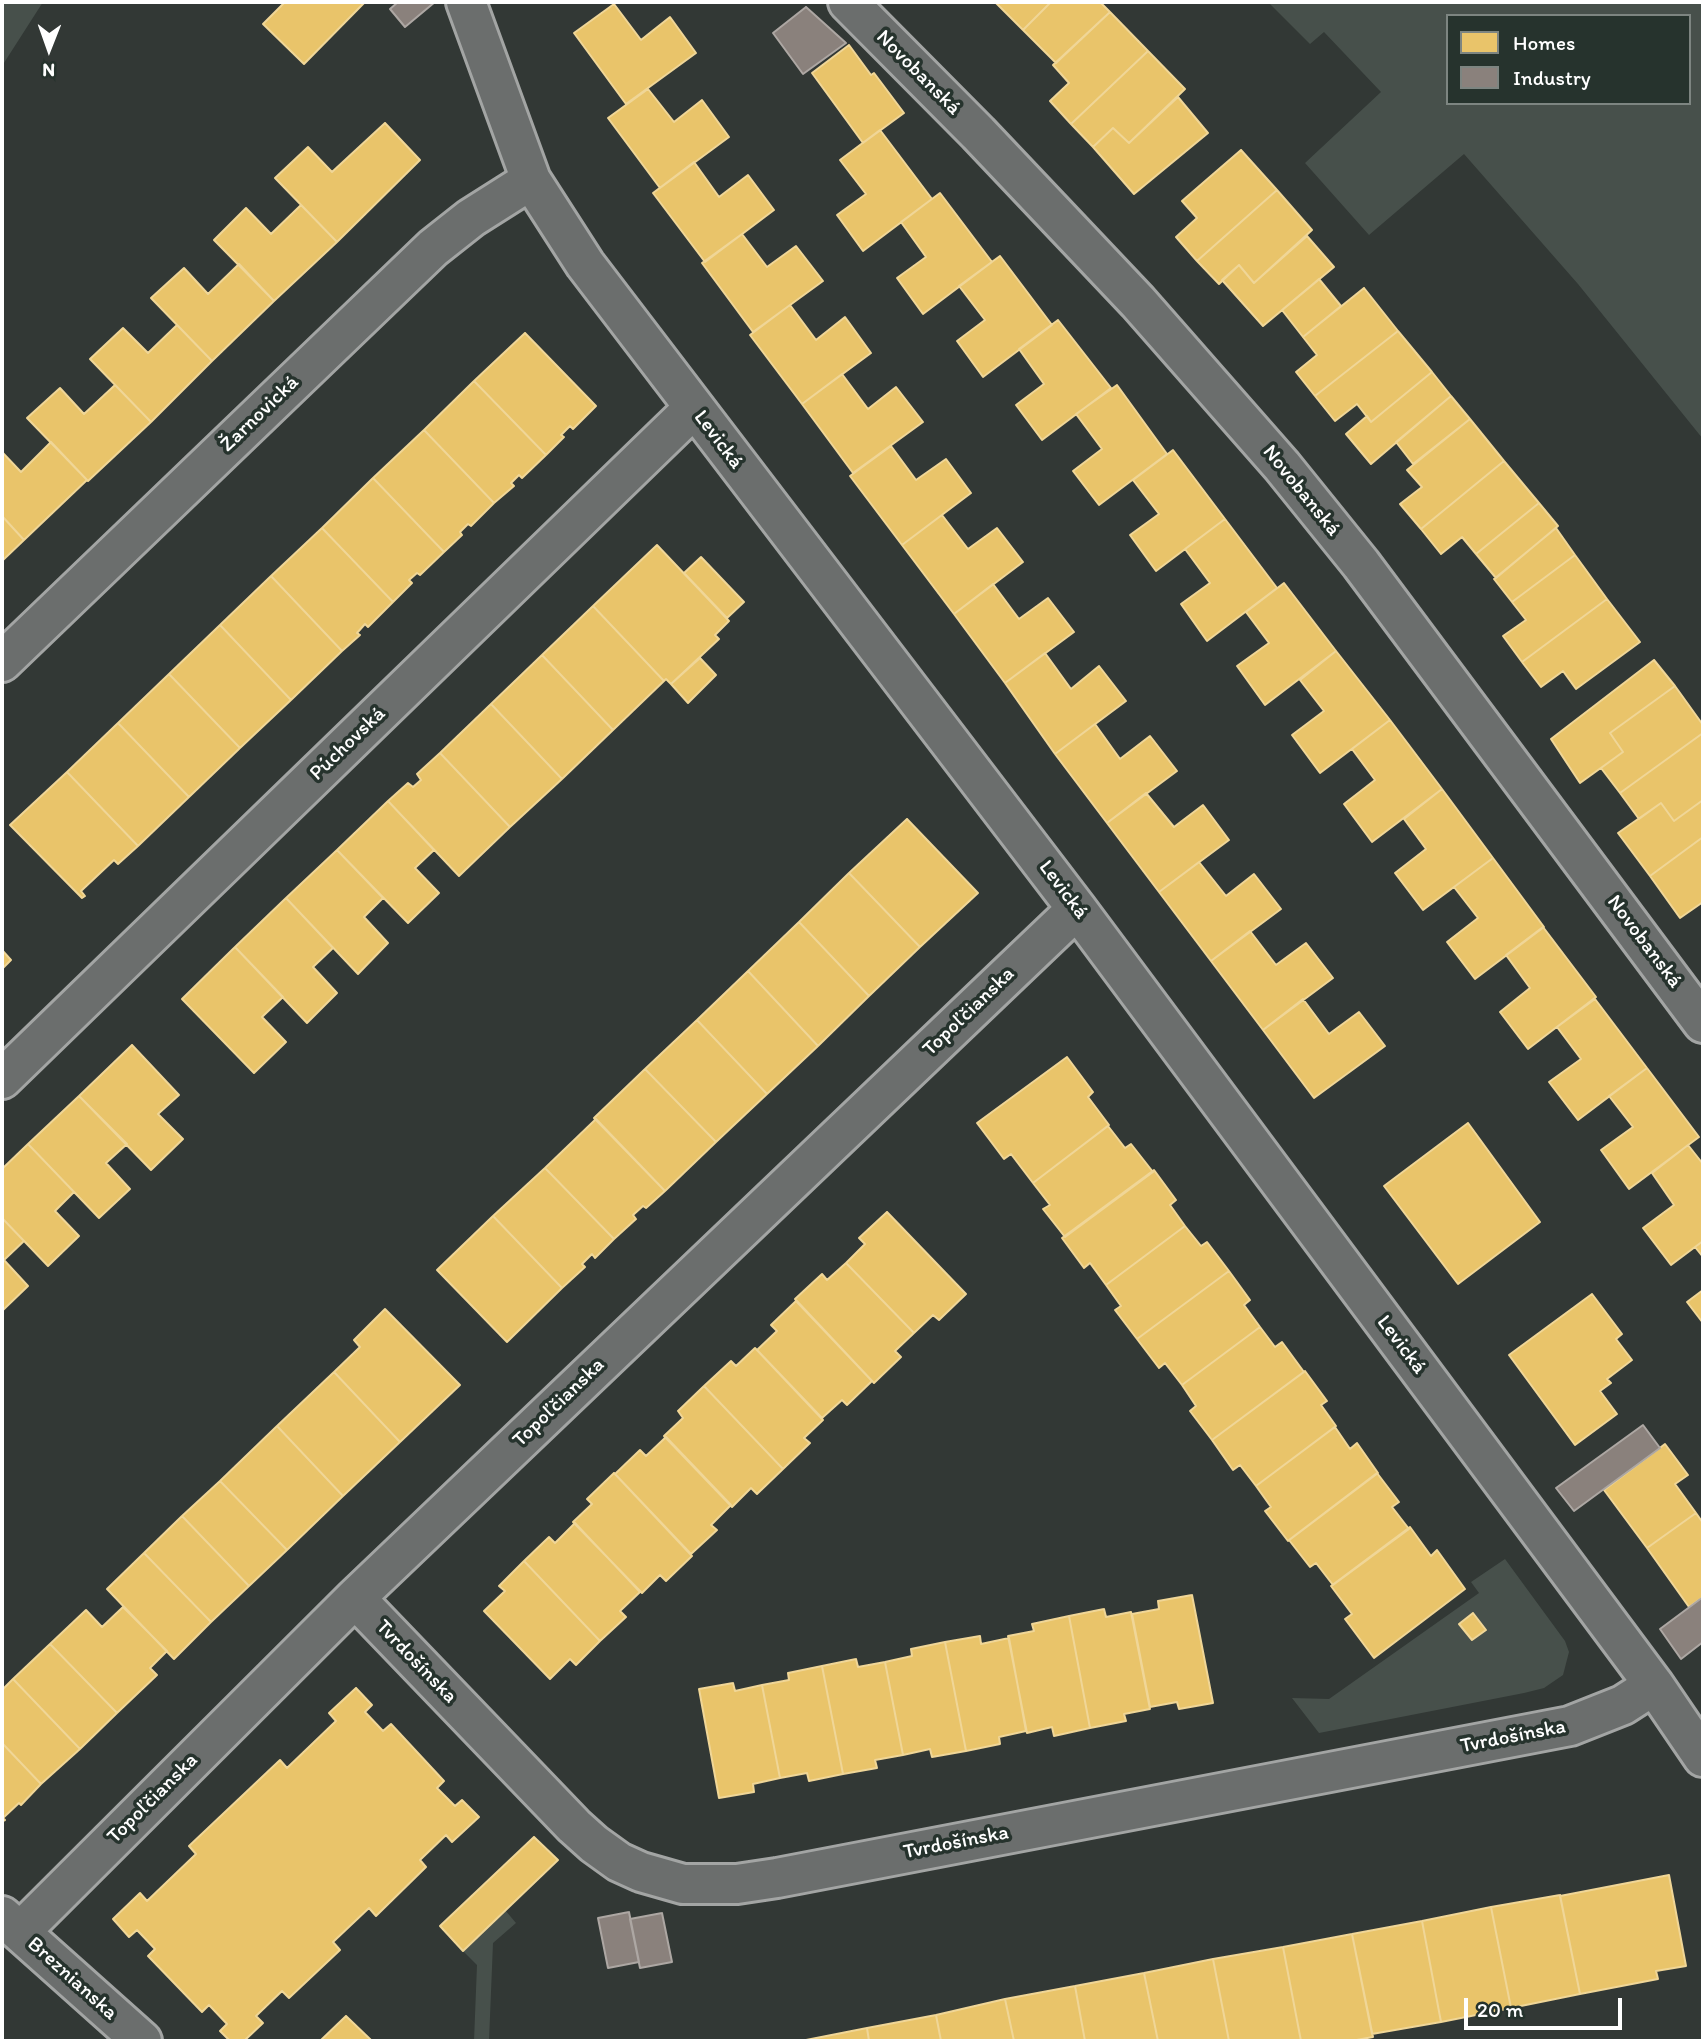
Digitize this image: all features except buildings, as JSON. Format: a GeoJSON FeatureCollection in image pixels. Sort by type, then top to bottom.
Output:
{"type":"FeatureCollection","features":[{"type":"Feature","properties":{"kind":"street","name":"Levická"},"geometry":{"type":"LineString","coordinates":[[466,2],[531,180],[585,264],[1077,909],[1654,1685],[1703,1757]]}},
{"type":"Feature","properties":{"kind":"street","name":"Novobanská"},"geometry":{"type":"LineString","coordinates":[[848,2],[978,133],[1138,302],[1282,466],[1369,575],[1703,1023]]}},
{"type":"Feature","properties":{"kind":"street","name":"Žarnovická"},"geometry":{"type":"LineString","coordinates":[[2,662],[433,248],[471,218],[531,180]]}},
{"type":"Feature","properties":{"kind":"street","name":"Púchovská"},"geometry":{"type":"LineString","coordinates":[[2,1079],[694,408]]}},
{"type":"Feature","properties":{"kind":"street","name":"Topoľčianska"},"geometry":{"type":"LineString","coordinates":[[11,1924],[47,1905],[355,1598],[1077,909]]}},
{"type":"Feature","properties":{"kind":"street","name":"Tvrdošínska"},"geometry":{"type":"LineString","coordinates":[[355,1598],[594,1844],[620,1862],[641,1872],[683,1884],[737,1884],[778,1878],[1570,1726],[1623,1705],[1654,1685]]}},
{"type":"Feature","properties":{"kind":"street","name":"Breznianska"},"geometry":{"type":"LineString","coordinates":[[11,1924],[142,2041]]}},
{"type":"Feature","properties":{"kind":"shaded area"},"geometry":{"type":"Polygon","coordinates":[[[2,2],[43,2],[2,66],[2,2]]]}},
{"type":"Feature","properties":{"kind":"shaded area"},"geometry":{"type":"Polygon","coordinates":[[[1268,2],[1703,2],[1703,439],[1578,284],[1464,154],[1369,235],[1305,163],[1381,92],[1324,32],[1310,44],[1268,2]]]}},
{"type":"Feature","properties":{"kind":"shaded area"},"geometry":{"type":"Polygon","coordinates":[[[1505,1559],[1565,1641],[1569,1652],[1563,1675],[1544,1688],[1524,1693],[1319,1733],[1292,1698],[1329,1699],[1479,1593],[1471,1582],[1505,1559]]]}},
{"type":"Feature","properties":{"kind":"shaded area"},"geometry":{"type":"Polygon","coordinates":[[[505,1910],[516,1923],[493,1943],[489,2041],[474,2041],[477,1965],[463,1951],[505,1910]]]}}]}
